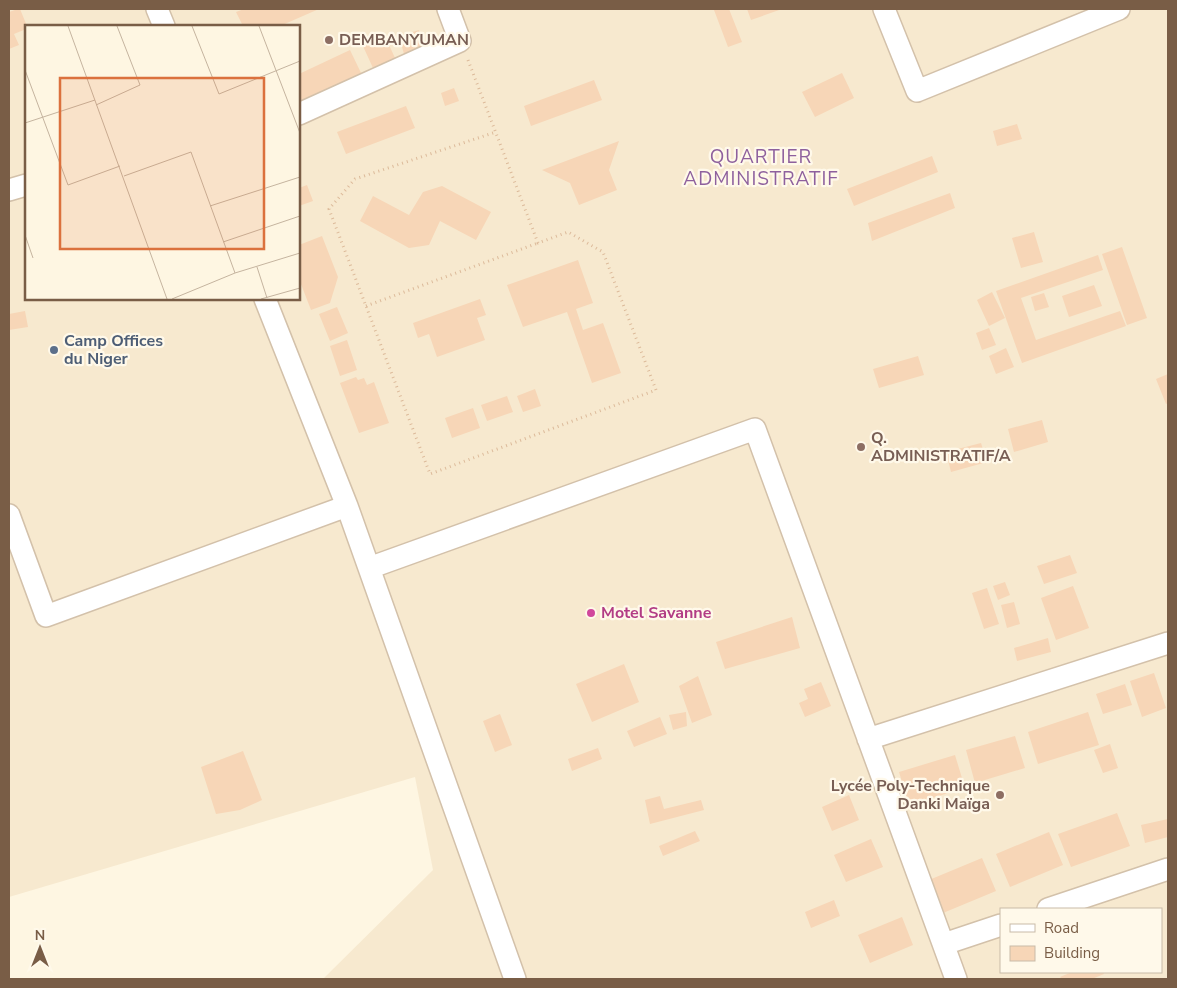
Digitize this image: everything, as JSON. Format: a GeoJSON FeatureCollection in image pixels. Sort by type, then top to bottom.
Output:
{"type":"FeatureCollection","features":[{"type":"Feature","properties":{"kind":"street"},"geometry":{"type":"LineString","coordinates":[[157,9],[164,25]]}},
{"type":"Feature","properties":{"kind":"street"},"geometry":{"type":"LineString","coordinates":[[300,114],[460,41],[448,9]]}},
{"type":"Feature","properties":{"kind":"street"},"geometry":{"type":"LineString","coordinates":[[884,9],[918,91],[1119,9]]}},
{"type":"Feature","properties":{"kind":"street"},"geometry":{"type":"LineString","coordinates":[[9,190],[25,185]]}},
{"type":"Feature","properties":{"kind":"street"},"geometry":{"type":"LineString","coordinates":[[265,300],[347,506],[515,979]]}},
{"type":"Feature","properties":{"kind":"street"},"geometry":{"type":"LineString","coordinates":[[369,568],[755,428],[956,979]]}},
{"type":"Feature","properties":{"kind":"street"},"geometry":{"type":"LineString","coordinates":[[9,515],[46,616],[347,506]]}},
{"type":"Feature","properties":{"kind":"street"},"geometry":{"type":"LineString","coordinates":[[868,739],[1168,644]]}},
{"type":"Feature","properties":{"kind":"street"},"geometry":{"type":"LineString","coordinates":[[1051,908],[1168,868]]}},
{"type":"Feature","properties":{"kind":"street"},"geometry":{"type":"LineString","coordinates":[[944,944],[1000,925]]}},
{"type":"Feature","properties":{"kind":"path"},"geometry":{"type":"LineString","coordinates":[[460,41],[538,243]]}},
{"type":"Feature","properties":{"kind":"path"},"geometry":{"type":"LineString","coordinates":[[366,306],[568,232],[603,252],[656,390],[430,474],[366,306],[330,209],[355,179],[496,132]]}},
{"type":"Feature","properties":{"kind":"shaded area"},"geometry":{"type":"Polygon","coordinates":[[[9,9],[1168,9],[1168,979],[323,979],[433,870],[415,777],[9,897],[9,9]]]}},
{"type":"Feature","properties":{"kind":"building"},"geometry":{"type":"Polygon","coordinates":[[[20,9],[27,25],[25,29],[14,34],[19,45],[9,49],[9,12],[20,9]]]}},
{"type":"Feature","properties":{"kind":"building"},"geometry":{"type":"Polygon","coordinates":[[[244,9],[319,9],[282,25],[242,25],[236,12],[244,9]]]}},
{"type":"Feature","properties":{"kind":"building"},"geometry":{"type":"Polygon","coordinates":[[[729,9],[742,42],[728,47],[714,10],[729,9]]]}},
{"type":"Feature","properties":{"kind":"building"},"geometry":{"type":"Polygon","coordinates":[[[747,9],[782,9],[751,20],[747,9]]]}},
{"type":"Feature","properties":{"kind":"building"},"geometry":{"type":"Polygon","coordinates":[[[419,30],[424,48],[404,54],[399,36],[419,30]]]}},
{"type":"Feature","properties":{"kind":"building"},"geometry":{"type":"Polygon","coordinates":[[[384,34],[395,58],[373,68],[362,44],[384,34]]]}},
{"type":"Feature","properties":{"kind":"building"},"geometry":{"type":"Polygon","coordinates":[[[350,50],[362,75],[300,105],[300,74],[350,50]]]}},
{"type":"Feature","properties":{"kind":"building"},"geometry":{"type":"Polygon","coordinates":[[[842,73],[854,98],[815,117],[802,92],[842,73]]]}},
{"type":"Feature","properties":{"kind":"building"},"geometry":{"type":"Polygon","coordinates":[[[594,80],[602,100],[531,126],[524,106],[594,80]]]}},
{"type":"Feature","properties":{"kind":"building"},"geometry":{"type":"Polygon","coordinates":[[[454,88],[459,101],[445,106],[441,93],[454,88]]]}},
{"type":"Feature","properties":{"kind":"building"},"geometry":{"type":"Polygon","coordinates":[[[406,106],[415,128],[346,154],[337,132],[406,106]]]}},
{"type":"Feature","properties":{"kind":"building"},"geometry":{"type":"Polygon","coordinates":[[[1017,124],[1022,139],[997,146],[993,131],[1017,124]]]}},
{"type":"Feature","properties":{"kind":"building"},"geometry":{"type":"Polygon","coordinates":[[[619,141],[609,170],[617,190],[579,205],[570,183],[542,170],[619,141]]]}},
{"type":"Feature","properties":{"kind":"building"},"geometry":{"type":"Polygon","coordinates":[[[932,156],[938,172],[854,206],[847,189],[932,156]]]}},
{"type":"Feature","properties":{"kind":"building"},"geometry":{"type":"Polygon","coordinates":[[[307,185],[313,201],[300,206],[300,188],[307,185]]]}},
{"type":"Feature","properties":{"kind":"building"},"geometry":{"type":"Polygon","coordinates":[[[442,186],[491,212],[476,240],[440,221],[429,245],[409,248],[360,221],[373,196],[409,215],[423,192],[442,186]]]}},
{"type":"Feature","properties":{"kind":"building"},"geometry":{"type":"Polygon","coordinates":[[[950,193],[955,208],[872,241],[868,223],[950,193]]]}},
{"type":"Feature","properties":{"kind":"building"},"geometry":{"type":"Polygon","coordinates":[[[1034,232],[1043,262],[1021,268],[1012,238],[1034,232]]]}},
{"type":"Feature","properties":{"kind":"building"},"geometry":{"type":"Polygon","coordinates":[[[322,236],[338,277],[330,303],[311,310],[300,282],[300,245],[322,236]]]}},
{"type":"Feature","properties":{"kind":"building"},"geometry":{"type":"Polygon","coordinates":[[[1122,247],[1147,318],[1127,325],[1102,254],[1122,247]]]}},
{"type":"Feature","properties":{"kind":"building"},"geometry":{"type":"Polygon","coordinates":[[[1098,255],[1103,270],[1021,298],[1036,340],[1120,311],[1126,326],[1022,363],[996,291],[1098,255]]]}},
{"type":"Feature","properties":{"kind":"building"},"geometry":{"type":"Polygon","coordinates":[[[578,260],[593,303],[576,309],[583,330],[603,323],[621,373],[592,383],[567,312],[523,327],[507,285],[578,260]]]}},
{"type":"Feature","properties":{"kind":"building"},"geometry":{"type":"Polygon","coordinates":[[[1094,285],[1102,306],[1069,317],[1062,296],[1094,285]]]}},
{"type":"Feature","properties":{"kind":"building"},"geometry":{"type":"Polygon","coordinates":[[[992,292],[1005,318],[989,326],[977,300],[992,292]]]}},
{"type":"Feature","properties":{"kind":"building"},"geometry":{"type":"Polygon","coordinates":[[[1044,293],[1049,307],[1035,311],[1031,297],[1044,293]]]}},
{"type":"Feature","properties":{"kind":"building"},"geometry":{"type":"Polygon","coordinates":[[[480,299],[486,315],[477,318],[485,340],[437,357],[429,334],[418,338],[413,323],[480,299]]]}},
{"type":"Feature","properties":{"kind":"building"},"geometry":{"type":"Polygon","coordinates":[[[337,307],[348,333],[330,341],[319,314],[337,307]]]}},
{"type":"Feature","properties":{"kind":"building"},"geometry":{"type":"Polygon","coordinates":[[[25,311],[28,327],[9,330],[9,314],[25,311]]]}},
{"type":"Feature","properties":{"kind":"building"},"geometry":{"type":"Polygon","coordinates":[[[989,328],[996,345],[982,350],[976,333],[989,328]]]}},
{"type":"Feature","properties":{"kind":"building"},"geometry":{"type":"Polygon","coordinates":[[[347,340],[357,370],[340,376],[330,346],[347,340]]]}},
{"type":"Feature","properties":{"kind":"building"},"geometry":{"type":"Polygon","coordinates":[[[1006,348],[1014,367],[996,374],[989,356],[1006,348]]]}},
{"type":"Feature","properties":{"kind":"building"},"geometry":{"type":"Polygon","coordinates":[[[918,356],[924,375],[879,388],[873,369],[918,356]]]}},
{"type":"Feature","properties":{"kind":"building"},"geometry":{"type":"Polygon","coordinates":[[[1168,374],[1168,403],[1166,404],[1156,379],[1168,374]]]}},
{"type":"Feature","properties":{"kind":"building"},"geometry":{"type":"Polygon","coordinates":[[[356,377],[358,380],[364,378],[367,385],[374,382],[389,423],[359,433],[340,383],[356,377]]]}},
{"type":"Feature","properties":{"kind":"building"},"geometry":{"type":"Polygon","coordinates":[[[535,389],[541,406],[523,412],[517,396],[535,389]]]}},
{"type":"Feature","properties":{"kind":"building"},"geometry":{"type":"Polygon","coordinates":[[[507,396],[513,412],[487,421],[481,405],[507,396]]]}},
{"type":"Feature","properties":{"kind":"building"},"geometry":{"type":"Polygon","coordinates":[[[473,408],[480,428],[452,438],[445,418],[473,408]]]}},
{"type":"Feature","properties":{"kind":"building"},"geometry":{"type":"Polygon","coordinates":[[[1042,420],[1048,442],[1014,452],[1008,429],[1042,420]]]}},
{"type":"Feature","properties":{"kind":"building"},"geometry":{"type":"Polygon","coordinates":[[[981,443],[987,462],[951,472],[946,452],[981,443]]]}},
{"type":"Feature","properties":{"kind":"building"},"geometry":{"type":"Polygon","coordinates":[[[1070,555],[1077,573],[1044,584],[1037,566],[1070,555]]]}},
{"type":"Feature","properties":{"kind":"building"},"geometry":{"type":"Polygon","coordinates":[[[1005,582],[1010,595],[998,600],[993,586],[1005,582]]]}},
{"type":"Feature","properties":{"kind":"building"},"geometry":{"type":"Polygon","coordinates":[[[1073,586],[1089,628],[1056,640],[1041,598],[1073,586]]]}},
{"type":"Feature","properties":{"kind":"building"},"geometry":{"type":"Polygon","coordinates":[[[987,588],[999,624],[984,629],[972,593],[987,588]]]}},
{"type":"Feature","properties":{"kind":"building"},"geometry":{"type":"Polygon","coordinates":[[[1014,602],[1020,624],[1007,628],[1001,605],[1014,602]]]}},
{"type":"Feature","properties":{"kind":"building"},"geometry":{"type":"Polygon","coordinates":[[[792,617],[800,648],[725,669],[716,642],[792,617]]]}},
{"type":"Feature","properties":{"kind":"building"},"geometry":{"type":"Polygon","coordinates":[[[1048,638],[1051,652],[1017,661],[1014,648],[1048,638]]]}},
{"type":"Feature","properties":{"kind":"building"},"geometry":{"type":"Polygon","coordinates":[[[624,664],[639,702],[592,722],[576,684],[624,664]]]}},
{"type":"Feature","properties":{"kind":"building"},"geometry":{"type":"Polygon","coordinates":[[[1154,673],[1166,708],[1142,717],[1130,681],[1154,673]]]}},
{"type":"Feature","properties":{"kind":"building"},"geometry":{"type":"Polygon","coordinates":[[[698,676],[712,715],[692,723],[679,686],[698,676]]]}},
{"type":"Feature","properties":{"kind":"building"},"geometry":{"type":"Polygon","coordinates":[[[821,682],[831,706],[805,717],[799,703],[808,699],[804,689],[821,682]]]}},
{"type":"Feature","properties":{"kind":"building"},"geometry":{"type":"Polygon","coordinates":[[[1125,684],[1132,705],[1103,714],[1096,694],[1125,684]]]}},
{"type":"Feature","properties":{"kind":"building"},"geometry":{"type":"Polygon","coordinates":[[[686,712],[687,726],[673,730],[669,715],[686,712]]]}},
{"type":"Feature","properties":{"kind":"building"},"geometry":{"type":"Polygon","coordinates":[[[1088,712],[1099,745],[1038,764],[1028,732],[1088,712]]]}},
{"type":"Feature","properties":{"kind":"building"},"geometry":{"type":"Polygon","coordinates":[[[500,714],[512,745],[495,752],[483,721],[500,714]]]}},
{"type":"Feature","properties":{"kind":"building"},"geometry":{"type":"Polygon","coordinates":[[[660,717],[667,734],[634,747],[627,731],[660,717]]]}},
{"type":"Feature","properties":{"kind":"building"},"geometry":{"type":"Polygon","coordinates":[[[1015,736],[1025,768],[975,783],[966,750],[1015,736]]]}},
{"type":"Feature","properties":{"kind":"building"},"geometry":{"type":"Polygon","coordinates":[[[1110,744],[1118,768],[1103,773],[1094,750],[1110,744]]]}},
{"type":"Feature","properties":{"kind":"building"},"geometry":{"type":"Polygon","coordinates":[[[598,748],[602,759],[572,771],[568,759],[598,748]]]}},
{"type":"Feature","properties":{"kind":"building"},"geometry":{"type":"Polygon","coordinates":[[[243,751],[262,800],[240,810],[216,814],[201,767],[243,751]]]}},
{"type":"Feature","properties":{"kind":"building"},"geometry":{"type":"Polygon","coordinates":[[[955,755],[965,788],[909,805],[899,772],[955,755]]]}},
{"type":"Feature","properties":{"kind":"building"},"geometry":{"type":"Polygon","coordinates":[[[849,795],[859,820],[832,831],[822,807],[849,795]]]}},
{"type":"Feature","properties":{"kind":"building"},"geometry":{"type":"Polygon","coordinates":[[[660,796],[664,809],[701,800],[704,810],[650,824],[645,800],[660,796]]]}},
{"type":"Feature","properties":{"kind":"building"},"geometry":{"type":"Polygon","coordinates":[[[1117,813],[1130,846],[1071,867],[1058,834],[1117,813]]]}},
{"type":"Feature","properties":{"kind":"building"},"geometry":{"type":"Polygon","coordinates":[[[1168,819],[1168,837],[1145,843],[1141,825],[1168,819]]]}},
{"type":"Feature","properties":{"kind":"building"},"geometry":{"type":"Polygon","coordinates":[[[695,831],[700,841],[663,856],[659,846],[695,831]]]}},
{"type":"Feature","properties":{"kind":"building"},"geometry":{"type":"Polygon","coordinates":[[[1049,832],[1063,865],[1010,887],[996,854],[1049,832]]]}},
{"type":"Feature","properties":{"kind":"building"},"geometry":{"type":"Polygon","coordinates":[[[871,839],[883,867],[846,882],[834,855],[871,839]]]}},
{"type":"Feature","properties":{"kind":"building"},"geometry":{"type":"Polygon","coordinates":[[[982,858],[996,891],[943,913],[929,880],[982,858]]]}},
{"type":"Feature","properties":{"kind":"building"},"geometry":{"type":"Polygon","coordinates":[[[834,900],[840,916],[811,928],[805,912],[834,900]]]}},
{"type":"Feature","properties":{"kind":"building"},"geometry":{"type":"Polygon","coordinates":[[[902,917],[913,945],[870,963],[858,935],[902,917]]]}},
{"type":"Feature","properties":{"kind":"building"},"geometry":{"type":"Polygon","coordinates":[[[1070,973],[1104,974],[1092,979],[1062,979],[1060,977],[1070,973]]]}},
{"type":"Feature","properties":{"kind":"place","name":"DEMBANYUMAN"},"geometry":{"type":"Point","coordinates":[329,40]}},
{"type":"Feature","properties":{"kind":"place","name":"Camp Offices du Niger"},"geometry":{"type":"Point","coordinates":[54,350]}},
{"type":"Feature","properties":{"kind":"place","name":"Q. ADMINISTRATIF/A"},"geometry":{"type":"Point","coordinates":[861,447]}},
{"type":"Feature","properties":{"kind":"place","name":"Motel Savanne"},"geometry":{"type":"Point","coordinates":[591,613]}},
{"type":"Feature","properties":{"kind":"place","name":"Lycée Poly-Technique Danki Maïga"},"geometry":{"type":"Point","coordinates":[1000,795]}},
{"type":"Feature","properties":{"kind":"district","name":"QUARTIER ADMINISTRATIF"},"geometry":{"type":"Point","coordinates":[761,168]}}]}
